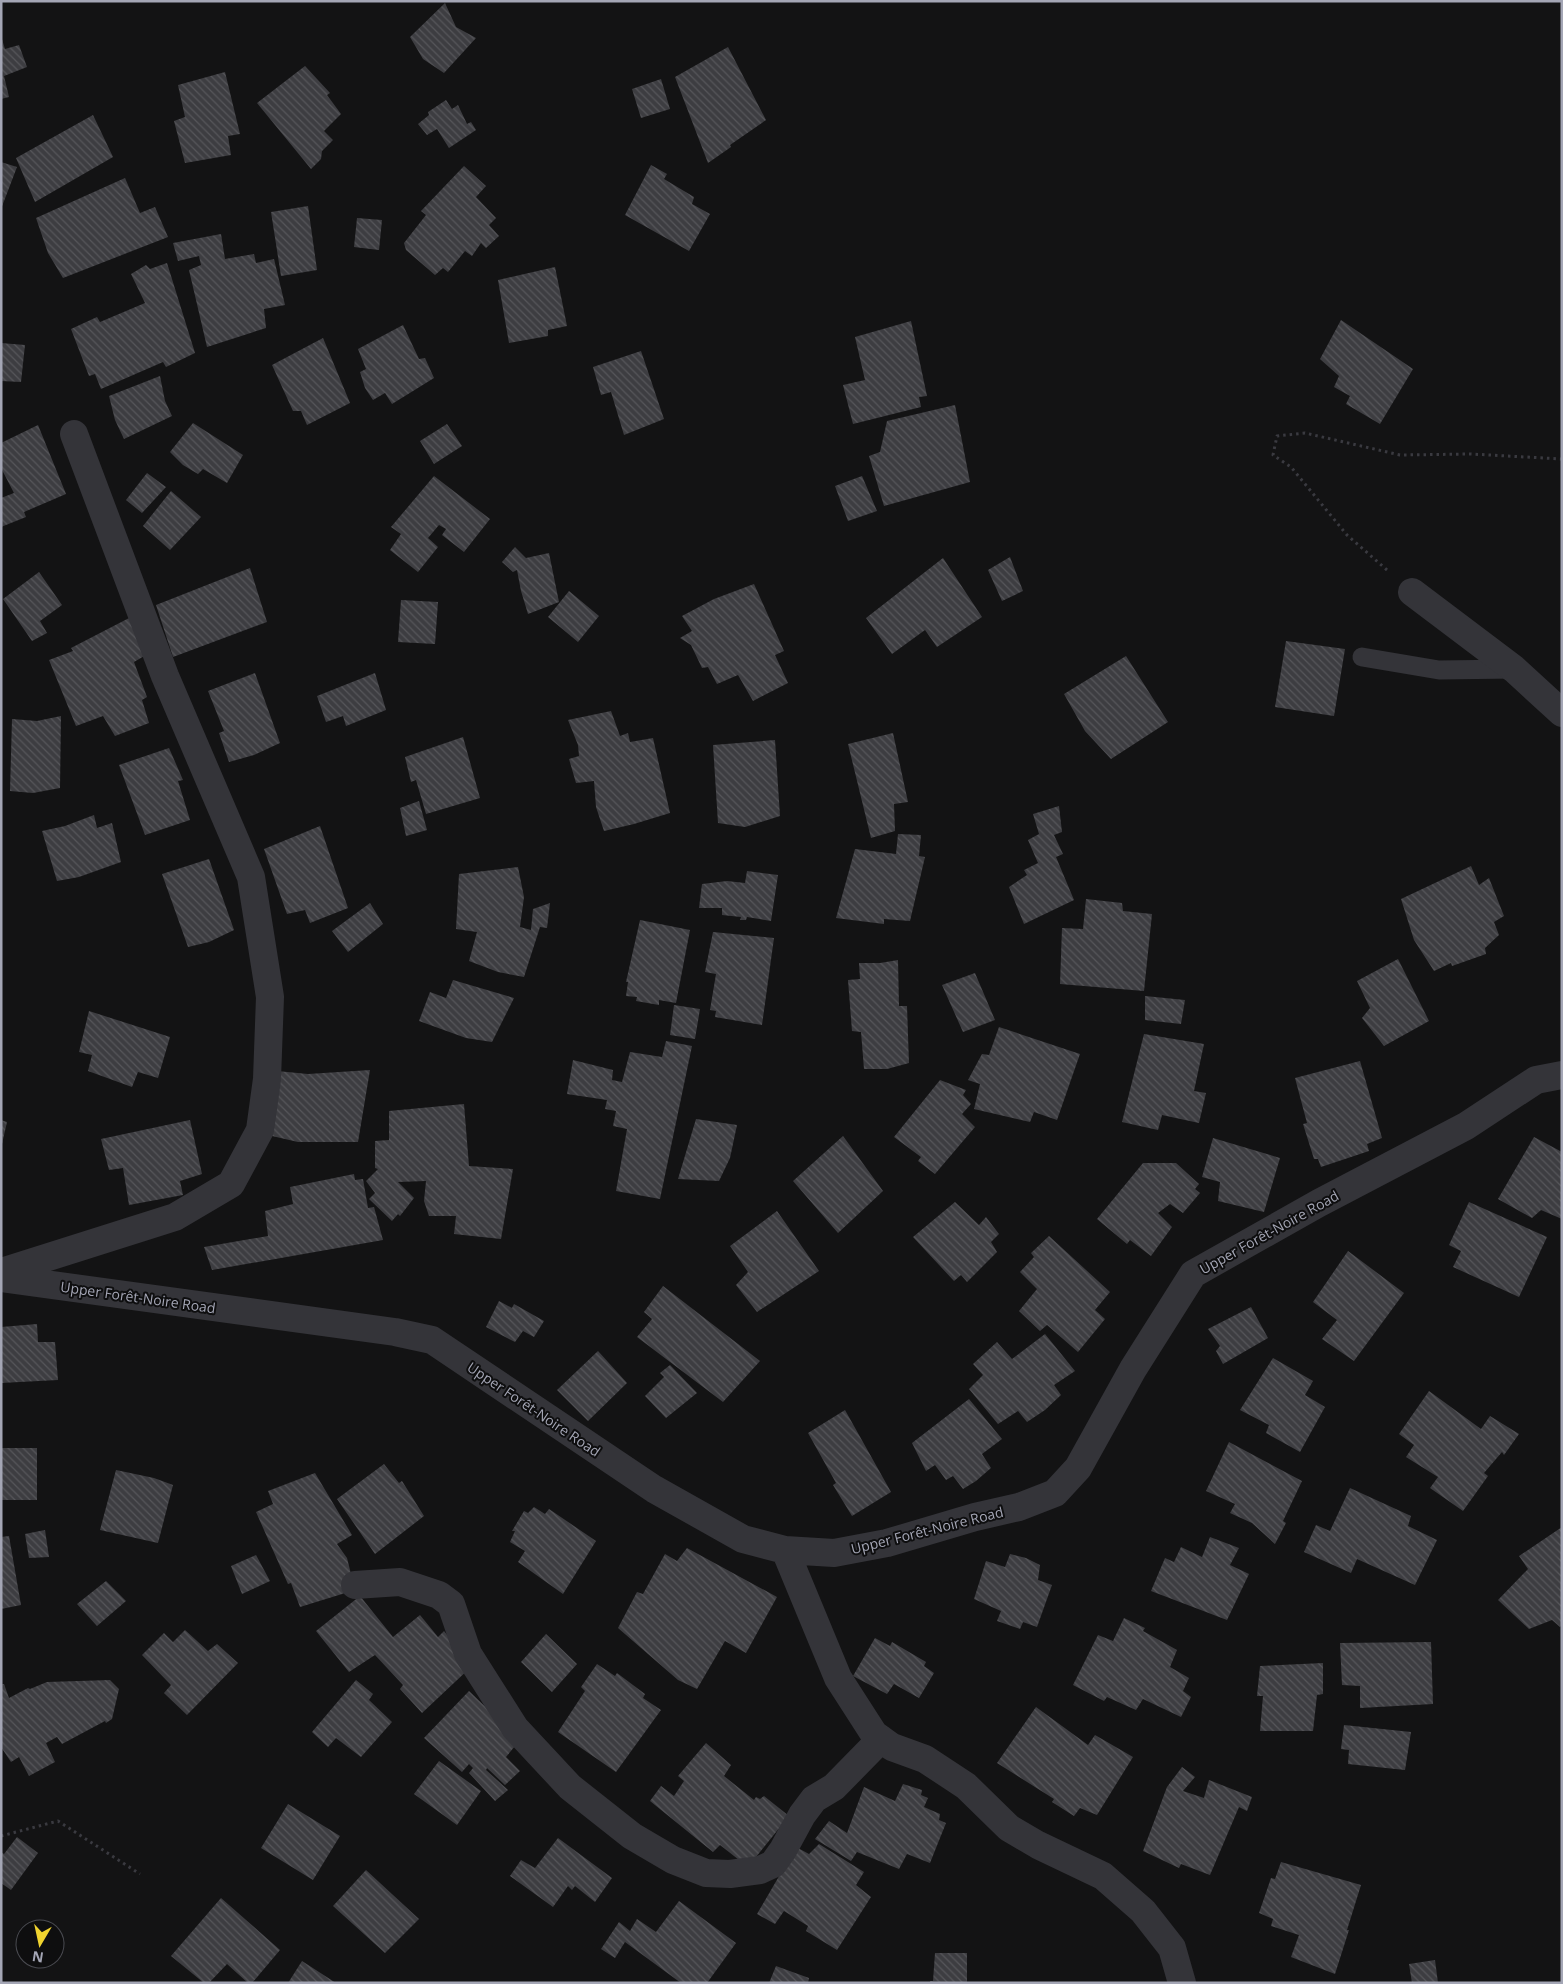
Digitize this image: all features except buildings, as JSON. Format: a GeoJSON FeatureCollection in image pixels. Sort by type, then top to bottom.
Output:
{"type":"FeatureCollection","features":[{"type":"Feature","properties":{"kind":"street"},"geometry":{"type":"LineString","coordinates":[[1,1272],[175,1217],[231,1184],[260,1130],[267,1079],[270,997],[251,877],[165,676],[74,434]]}},
{"type":"Feature","properties":{"kind":"street"},"geometry":{"type":"LineString","coordinates":[[1412,592],[1514,669],[1562,713]]}},
{"type":"Feature","properties":{"kind":"street","name":"Upper Forêt-Noire Road"},"geometry":{"type":"LineString","coordinates":[[1,1278],[395,1332],[432,1340],[654,1489],[743,1539],[785,1550],[834,1553],[887,1543],[975,1517],[1019,1507],[1054,1493],[1078,1468],[1133,1369],[1193,1274],[1319,1203],[1466,1126],[1536,1080],[1562,1075]]}},
{"type":"Feature","properties":{"kind":"street"},"geometry":{"type":"LineString","coordinates":[[785,1550],[838,1678],[874,1734],[892,1747],[925,1759],[966,1786],[1009,1828],[1038,1845],[1103,1876],[1143,1911],[1172,1948],[1182,1983]]}},
{"type":"Feature","properties":{"kind":"street"},"geometry":{"type":"LineString","coordinates":[[355,1585],[400,1582],[439,1595],[451,1604],[468,1654],[515,1728],[570,1787],[632,1836],[673,1860],[706,1873],[730,1874],[760,1870],[773,1864],[802,1815],[814,1799],[834,1787],[881,1739]]}},
{"type":"Feature","properties":{"kind":"lane"},"geometry":{"type":"LineString","coordinates":[[1362,657],[1439,670],[1514,669]]}},
{"type":"Feature","properties":{"kind":"path"},"geometry":{"type":"LineString","coordinates":[[1412,592],[1347,535],[1290,467],[1273,454],[1277,436],[1306,433],[1400,455],[1471,454],[1562,459]]}},
{"type":"Feature","properties":{"kind":"path"},"geometry":{"type":"LineString","coordinates":[[1,1836],[58,1821],[140,1874]]}}]}
